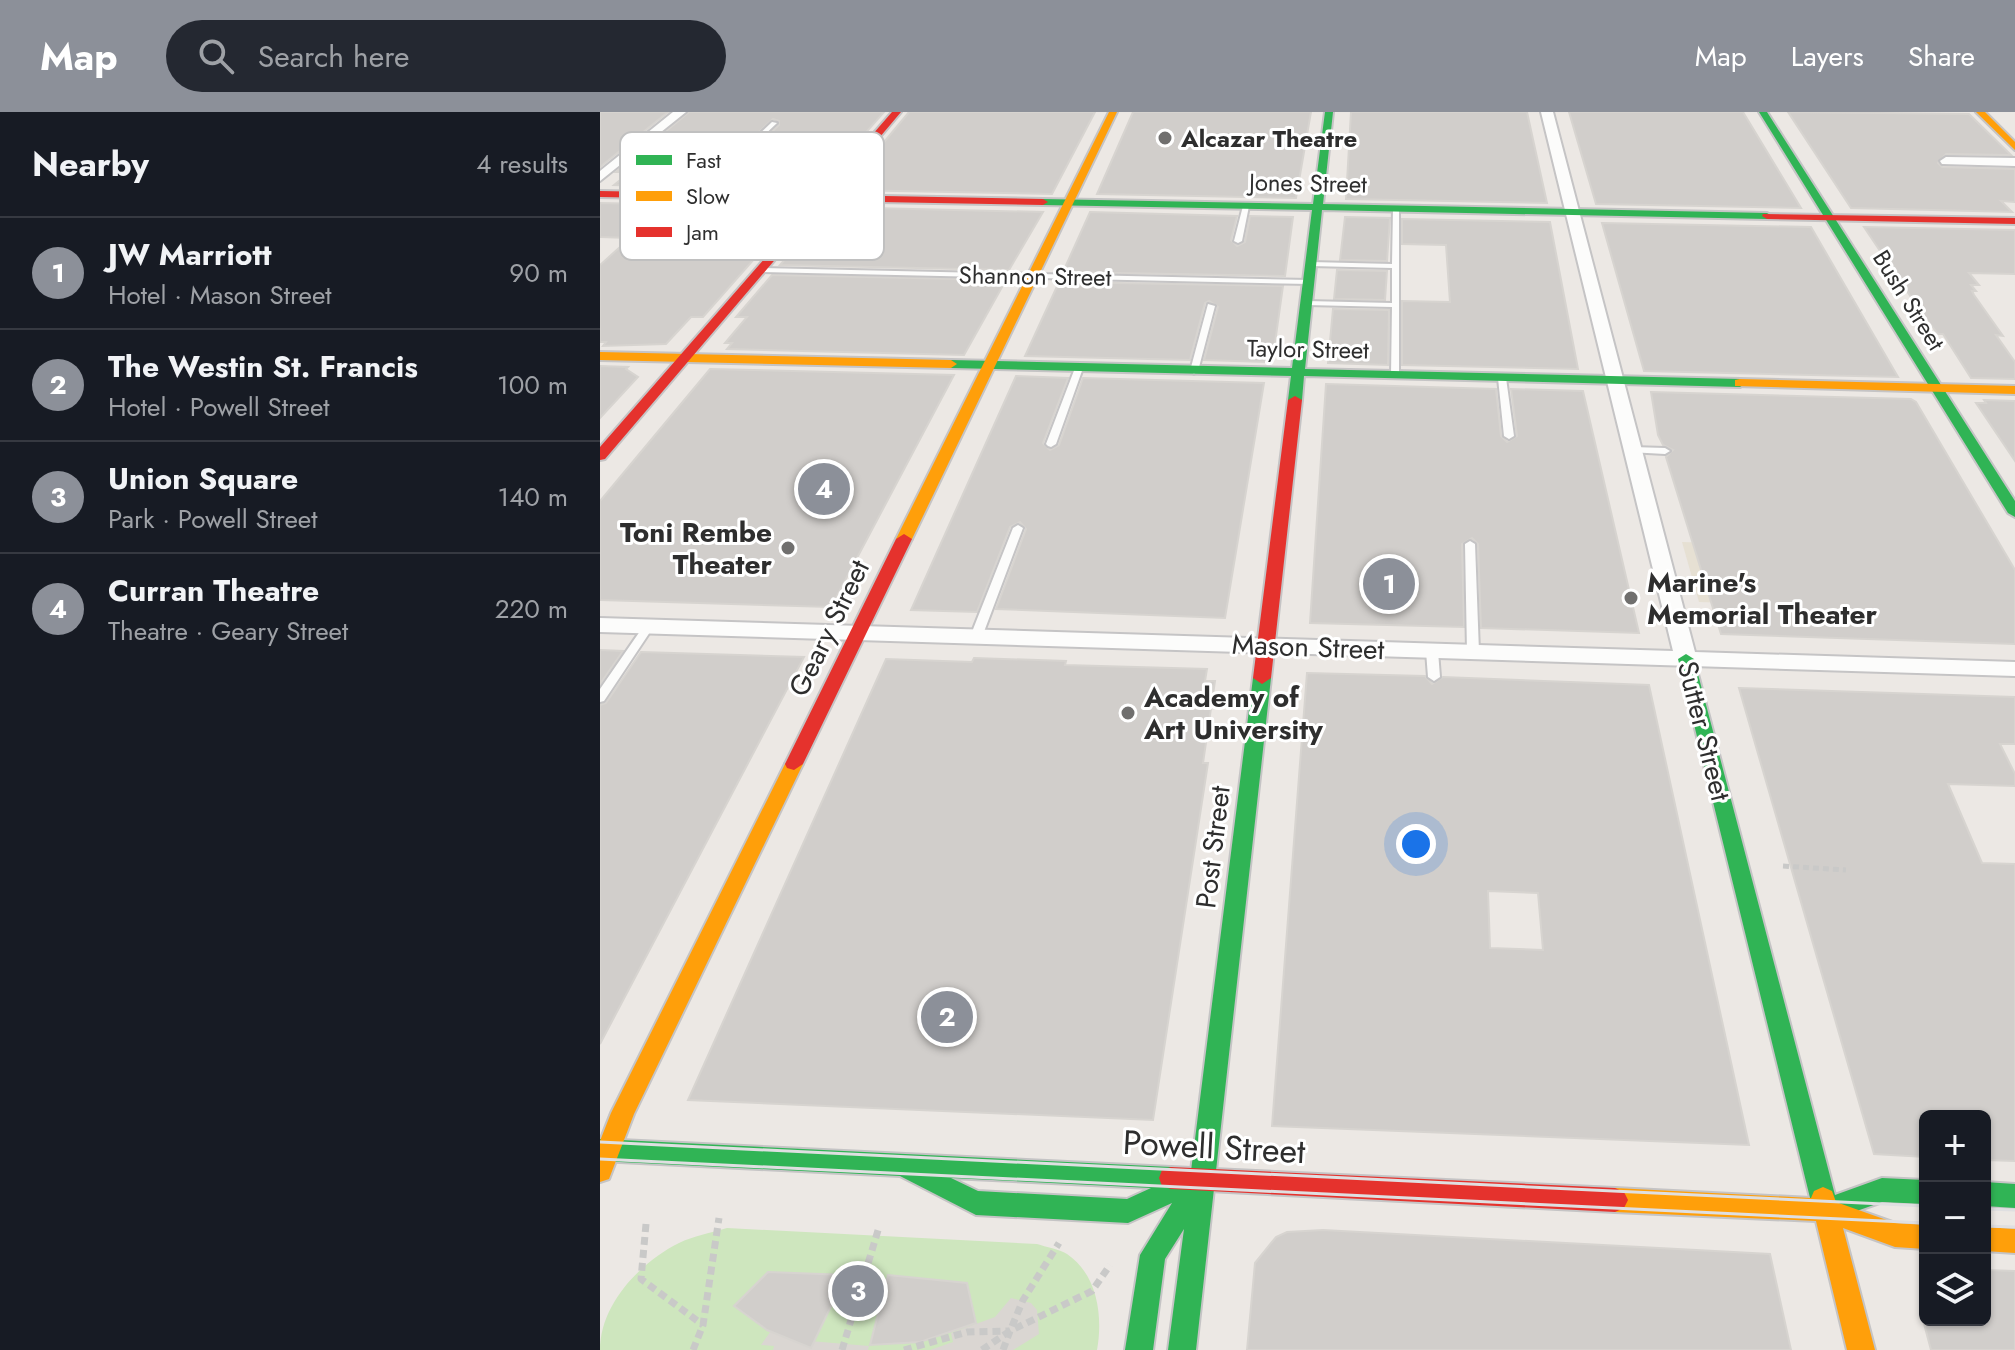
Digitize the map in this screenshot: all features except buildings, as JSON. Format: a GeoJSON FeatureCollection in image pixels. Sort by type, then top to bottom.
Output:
{"type":"FeatureCollection","features":[{"type":"Feature","properties":{"kind":"main road"},"geometry":{"type":"LineString","coordinates":[[880,132],[897,112]]}},
{"type":"Feature","properties":{"kind":"main road","name":"Geary Street"},"geometry":{"type":"LineString","coordinates":[[600,1171],[604,1150],[1113,112]]}},
{"type":"Feature","properties":{"kind":"main road","name":"Post Street"},"geometry":{"type":"LineString","coordinates":[[1182,1350],[1329,112]]}},
{"type":"Feature","properties":{"kind":"main road","name":"Bush Street"},"geometry":{"type":"LineString","coordinates":[[1763,112],[2015,513]]}},
{"type":"Feature","properties":{"kind":"main road"},"geometry":{"type":"LineString","coordinates":[[1980,112],[2015,147]]}},
{"type":"Feature","properties":{"kind":"main road","name":"Jones Street"},"geometry":{"type":"LineString","coordinates":[[600,194],[620,194]]}},
{"type":"Feature","properties":{"kind":"main road","name":"Jones Street"},"geometry":{"type":"LineString","coordinates":[[884,199],[2015,221]]}},
{"type":"Feature","properties":{"kind":"main road"},"geometry":{"type":"LineString","coordinates":[[600,456],[770,260]]}},
{"type":"Feature","properties":{"kind":"main road","name":"Taylor Street"},"geometry":{"type":"LineString","coordinates":[[600,356],[2015,390]]}},
{"type":"Feature","properties":{"kind":"main road","name":"Sutter Street"},"geometry":{"type":"LineString","coordinates":[[1686,659],[1861,1350]]}},
{"type":"Feature","properties":{"kind":"main road","name":"Powell Street"},"geometry":{"type":"LineString","coordinates":[[604,1150],[1826,1210],[1895,1235],[1919,1237]]}},
{"type":"Feature","properties":{"kind":"main road"},"geometry":{"type":"LineString","coordinates":[[898,1165],[976,1203],[1128,1211],[1202,1178]]}},
{"type":"Feature","properties":{"kind":"main road"},"geometry":{"type":"LineString","coordinates":[[1139,1350],[1153,1255],[1202,1178]]}},
{"type":"Feature","properties":{"kind":"main road","name":"Powell Street"},"geometry":{"type":"LineString","coordinates":[[1826,1210],[1882,1190],[1919,1192]]}},
{"type":"Feature","properties":{"kind":"main road"},"geometry":{"type":"LineString","coordinates":[[1991,1194],[2015,1196]]}},
{"type":"Feature","properties":{"kind":"main road"},"geometry":{"type":"LineString","coordinates":[[1991,1239],[2015,1241]]}},
{"type":"Feature","properties":{"kind":"street"},"geometry":{"type":"LineString","coordinates":[[655,132],[680,112]]}},
{"type":"Feature","properties":{"kind":"street","name":"Sutter Street"},"geometry":{"type":"LineString","coordinates":[[1547,112],[1686,659]]}},
{"type":"Feature","properties":{"kind":"street"},"geometry":{"type":"LineString","coordinates":[[600,177],[620,161]]}},
{"type":"Feature","properties":{"kind":"street"},"geometry":{"type":"LineString","coordinates":[[1946,161],[2015,162]]}},
{"type":"Feature","properties":{"kind":"street","name":"Mason Street"},"geometry":{"type":"LineString","coordinates":[[600,625],[2015,669]]}},
{"type":"Feature","properties":{"kind":"lane"},"geometry":{"type":"LineString","coordinates":[[765,132],[774,123]]}},
{"type":"Feature","properties":{"kind":"lane"},"geometry":{"type":"LineString","coordinates":[[1238,241],[1246,206]]}},
{"type":"Feature","properties":{"kind":"lane"},"geometry":{"type":"LineString","coordinates":[[1395,375],[1396,209]]}},
{"type":"Feature","properties":{"kind":"lane","name":"Shannon Street"},"geometry":{"type":"LineString","coordinates":[[761,270],[1033,276],[1310,273],[1396,266]]}},
{"type":"Feature","properties":{"kind":"lane"},"geometry":{"type":"LineString","coordinates":[[1307,303],[1395,305]]}},
{"type":"Feature","properties":{"kind":"lane"},"geometry":{"type":"LineString","coordinates":[[1194,371],[1211,306]]}},
{"type":"Feature","properties":{"kind":"lane"},"geometry":{"type":"LineString","coordinates":[[1051,444],[1079,368]]}},
{"type":"Feature","properties":{"kind":"lane"},"geometry":{"type":"LineString","coordinates":[[1502,378],[1509,436]]}},
{"type":"Feature","properties":{"kind":"lane"},"geometry":{"type":"LineString","coordinates":[[1632,450],[1665,451]]}},
{"type":"Feature","properties":{"kind":"lane"},"geometry":{"type":"LineString","coordinates":[[976,637],[1018,528]]}},
{"type":"Feature","properties":{"kind":"lane"},"geometry":{"type":"LineString","coordinates":[[1470,544],[1473,652]]}},
{"type":"Feature","properties":{"kind":"lane"},"geometry":{"type":"LineString","coordinates":[[600,698],[649,626]]}},
{"type":"Feature","properties":{"kind":"lane"},"geometry":{"type":"LineString","coordinates":[[1432,651],[1434,677]]}},
{"type":"Feature","properties":{"kind":"lane"},"geometry":{"type":"LineString","coordinates":[[1826,1210],[1889,1213]]}},
{"type":"Feature","properties":{"kind":"path"},"geometry":{"type":"LineString","coordinates":[[1783,866],[1846,870]]}},
{"type":"Feature","properties":{"kind":"path"},"geometry":{"type":"LineString","coordinates":[[693,1350],[703,1325],[719,1218]]}},
{"type":"Feature","properties":{"kind":"path"},"geometry":{"type":"LineString","coordinates":[[646,1224],[641,1279],[703,1325]]}},
{"type":"Feature","properties":{"kind":"path"},"geometry":{"type":"LineString","coordinates":[[842,1350],[879,1227]]}},
{"type":"Feature","properties":{"kind":"path"},"geometry":{"type":"LineString","coordinates":[[1003,1350],[1023,1300],[1064,1235]]}},
{"type":"Feature","properties":{"kind":"path"},"geometry":{"type":"LineString","coordinates":[[982,1350],[1010,1331],[1092,1291]]}},
{"type":"Feature","properties":{"kind":"path"},"geometry":{"type":"LineString","coordinates":[[904,1350],[967,1332],[1010,1331]]}},
{"type":"Feature","properties":{"kind":"shaded area"},"geometry":{"type":"Polygon","coordinates":[[[1682,542],[1747,544],[1756,604],[1699,602],[1682,542]]]}},
{"type":"Feature","properties":{"kind":"shaded area"},"geometry":{"type":"Polygon","coordinates":[[[1011,1298],[1031,1303],[1037,1310],[1039,1334],[1013,1350],[930,1350],[953,1342],[951,1333],[995,1317],[1011,1298]]]}},
{"type":"Feature","properties":{"kind":"shaded area"},"geometry":{"type":"Polygon","coordinates":[[[773,1328],[810,1341],[869,1346],[868,1350],[773,1350],[774,1346],[761,1345],[773,1328]]]}},
{"type":"Feature","properties":{"kind":"green space"},"geometry":{"type":"Polygon","coordinates":[[[727,1228],[1037,1244],[1056,1249],[1077,1263],[1092,1285],[1099,1324],[1097,1350],[600,1350],[602,1333],[614,1302],[636,1274],[679,1243],[727,1228]]]}},
{"type":"Feature","properties":{"kind":"tram line"},"geometry":{"type":"LineString","coordinates":[[600,1142],[1919,1206]]}},
{"type":"Feature","properties":{"kind":"tram line"},"geometry":{"type":"LineString","coordinates":[[600,1159],[1919,1223]]}},
{"type":"Feature","properties":{"kind":"tram line"},"geometry":{"type":"LineString","coordinates":[[1991,1209],[2015,1210]]}},
{"type":"Feature","properties":{"kind":"tram line"},"geometry":{"type":"LineString","coordinates":[[1991,1226],[2015,1227]]}},
{"type":"Feature","properties":{"kind":"traffic: fast"},"geometry":{"type":"LineString","coordinates":[[1295,400],[1329,112]]}},
{"type":"Feature","properties":{"kind":"traffic: fast"},"geometry":{"type":"LineString","coordinates":[[1763,112],[2015,513]]}},
{"type":"Feature","properties":{"kind":"traffic: fast"},"geometry":{"type":"LineString","coordinates":[[1043,202],[1767,216]]}},
{"type":"Feature","properties":{"kind":"traffic: fast"},"geometry":{"type":"LineString","coordinates":[[951,364],[1740,383]]}},
{"type":"Feature","properties":{"kind":"traffic: fast"},"geometry":{"type":"LineString","coordinates":[[1686,659],[1823,1199]]}},
{"type":"Feature","properties":{"kind":"traffic: fast"},"geometry":{"type":"LineString","coordinates":[[1182,1350],[1262,678]]}},
{"type":"Feature","properties":{"kind":"traffic: fast"},"geometry":{"type":"LineString","coordinates":[[600,1150],[1171,1178]]}},
{"type":"Feature","properties":{"kind":"traffic: fast"},"geometry":{"type":"LineString","coordinates":[[910,1171],[976,1203],[1128,1211],[1196,1180]]}},
{"type":"Feature","properties":{"kind":"traffic: fast"},"geometry":{"type":"LineString","coordinates":[[1139,1350],[1153,1255],[1197,1186]]}},
{"type":"Feature","properties":{"kind":"traffic: fast"},"geometry":{"type":"LineString","coordinates":[[1826,1210],[1882,1190],[1919,1192]]}},
{"type":"Feature","properties":{"kind":"traffic: fast"},"geometry":{"type":"LineString","coordinates":[[1991,1194],[2015,1196]]}},
{"type":"Feature","properties":{"kind":"traffic: slow"},"geometry":{"type":"LineString","coordinates":[[904,539],[1113,112]]}},
{"type":"Feature","properties":{"kind":"traffic: slow"},"geometry":{"type":"LineString","coordinates":[[1980,112],[2015,147]]}},
{"type":"Feature","properties":{"kind":"traffic: slow"},"geometry":{"type":"LineString","coordinates":[[600,356],[951,364]]}},
{"type":"Feature","properties":{"kind":"traffic: slow"},"geometry":{"type":"LineString","coordinates":[[1740,383],[2015,390]]}},
{"type":"Feature","properties":{"kind":"traffic: slow"},"geometry":{"type":"LineString","coordinates":[[600,1171],[623,1113],[794,764]]}},
{"type":"Feature","properties":{"kind":"traffic: slow"},"geometry":{"type":"LineString","coordinates":[[1823,1199],[1861,1350]]}},
{"type":"Feature","properties":{"kind":"traffic: slow"},"geometry":{"type":"LineString","coordinates":[[1615,1200],[1826,1210],[1895,1235],[1919,1237]]}},
{"type":"Feature","properties":{"kind":"traffic: slow"},"geometry":{"type":"LineString","coordinates":[[1991,1239],[2015,1241]]}},
{"type":"Feature","properties":{"kind":"traffic: jam"},"geometry":{"type":"LineString","coordinates":[[880,132],[897,112]]}},
{"type":"Feature","properties":{"kind":"traffic: jam"},"geometry":{"type":"LineString","coordinates":[[600,194],[620,194]]}},
{"type":"Feature","properties":{"kind":"traffic: jam"},"geometry":{"type":"LineString","coordinates":[[884,199],[1043,202]]}},
{"type":"Feature","properties":{"kind":"traffic: jam"},"geometry":{"type":"LineString","coordinates":[[1767,216],[2015,221]]}},
{"type":"Feature","properties":{"kind":"traffic: jam"},"geometry":{"type":"LineString","coordinates":[[600,456],[769,260]]}},
{"type":"Feature","properties":{"kind":"traffic: jam"},"geometry":{"type":"LineString","coordinates":[[1262,678],[1295,400]]}},
{"type":"Feature","properties":{"kind":"traffic: jam"},"geometry":{"type":"LineString","coordinates":[[794,764],[904,539]]}},
{"type":"Feature","properties":{"kind":"traffic: jam"},"geometry":{"type":"LineString","coordinates":[[1171,1178],[1615,1200]]}},
{"type":"Feature","properties":{"kind":"place","name":"Alcazar Theatre"},"geometry":{"type":"Point","coordinates":[1165,138]}},
{"type":"Feature","properties":{"kind":"place","name":"Curran Theatre"},"geometry":{"type":"Point","coordinates":[824,489]}},
{"type":"Feature","properties":{"kind":"place","name":"Toni Rembe Theater"},"geometry":{"type":"Point","coordinates":[788,548]}},
{"type":"Feature","properties":{"kind":"place","name":"JW Marriott"},"geometry":{"type":"Point","coordinates":[1389,584]}},
{"type":"Feature","properties":{"kind":"place","name":"Marine's Memorial Theater"},"geometry":{"type":"Point","coordinates":[1631,598]}},
{"type":"Feature","properties":{"kind":"place","name":"Academy of Art University"},"geometry":{"type":"Point","coordinates":[1128,713]}},
{"type":"Feature","properties":{"kind":"place","name":"The Westin St. Francis"},"geometry":{"type":"Point","coordinates":[947,1017]}},
{"type":"Feature","properties":{"kind":"place","name":"Union Square"},"geometry":{"type":"Point","coordinates":[858,1291]}}]}
